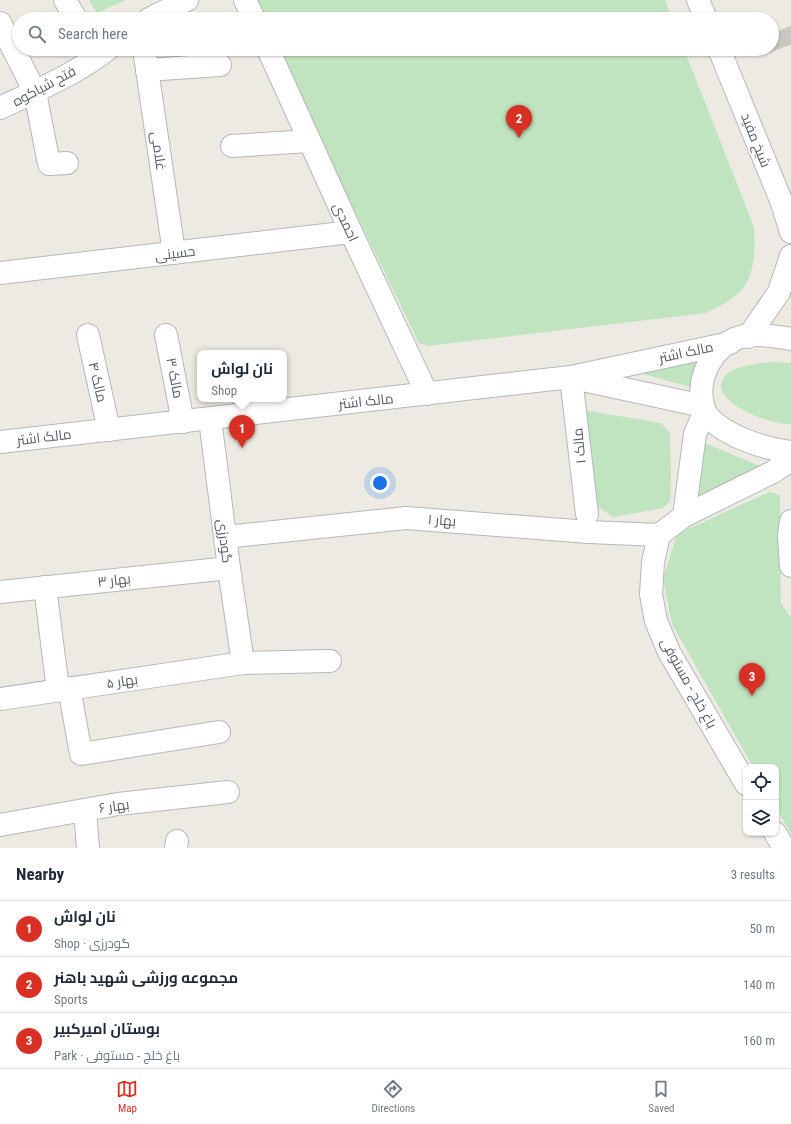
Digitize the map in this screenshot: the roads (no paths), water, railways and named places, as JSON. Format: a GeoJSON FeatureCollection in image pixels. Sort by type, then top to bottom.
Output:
{"type":"FeatureCollection","features":[{"type":"Feature","properties":{"kind":"street"},"geometry":{"type":"LineString","coordinates":[[65,0],[72,12]]}},
{"type":"Feature","properties":{"kind":"street"},"geometry":{"type":"LineString","coordinates":[[163,12],[187,0]]}},
{"type":"Feature","properties":{"kind":"street"},"geometry":{"type":"LineString","coordinates":[[245,0],[251,12]]}},
{"type":"Feature","properties":{"kind":"street"},"geometry":{"type":"LineString","coordinates":[[698,0],[703,12]]}},
{"type":"Feature","properties":{"kind":"street"},"geometry":{"type":"LineString","coordinates":[[0,23],[12,47]]}},
{"type":"Feature","properties":{"kind":"street"},"geometry":{"type":"LineString","coordinates":[[17,56],[35,92],[49,164],[67,163]]}},
{"type":"Feature","properties":{"kind":"street","name":"فتح شیاکوه"},"geometry":{"type":"LineString","coordinates":[[0,108],[35,92],[94,56]]}},
{"type":"Feature","properties":{"kind":"street","name":"غلامی"},"geometry":{"type":"LineString","coordinates":[[145,56],[174,253]]}},
{"type":"Feature","properties":{"kind":"street","name":"احمدی"},"geometry":{"type":"LineString","coordinates":[[271,56],[351,232],[427,394]]}},
{"type":"Feature","properties":{"kind":"street","name":"شیخ مفید"},"geometry":{"type":"LineString","coordinates":[[721,56],[782,203],[791,232]]}},
{"type":"Feature","properties":{"kind":"street"},"geometry":{"type":"LineString","coordinates":[[148,70],[220,65]]}},
{"type":"Feature","properties":{"kind":"street"},"geometry":{"type":"LineString","coordinates":[[232,146],[310,141]]}},
{"type":"Feature","properties":{"kind":"street","name":"حسینی"},"geometry":{"type":"LineString","coordinates":[[0,273],[351,232]]}},
{"type":"Feature","properties":{"kind":"street"},"geometry":{"type":"LineString","coordinates":[[684,516],[695,434],[704,408],[701,387],[706,369],[716,352],[739,340],[779,292],[791,256]]}},
{"type":"Feature","properties":{"kind":"street","name":"مالک ۴"},"geometry":{"type":"LineString","coordinates":[[88,335],[109,430]]}},
{"type":"Feature","properties":{"kind":"street","name":"مالک ۳"},"geometry":{"type":"LineString","coordinates":[[166,335],[183,422]]}},
{"type":"Feature","properties":{"kind":"street","name":"مالک اشتر"},"geometry":{"type":"LineString","coordinates":[[0,442],[571,377],[739,340],[791,339]]}},
{"type":"Feature","properties":{"kind":"street"},"geometry":{"type":"LineString","coordinates":[[571,377],[704,408],[716,423],[743,439],[774,450],[791,452]]}},
{"type":"Feature","properties":{"kind":"street","name":"مالک ۱"},"geometry":{"type":"LineString","coordinates":[[571,377],[586,514]]}},
{"type":"Feature","properties":{"kind":"street","name":"گودرزی"},"geometry":{"type":"LineString","coordinates":[[210,419],[243,663]]}},
{"type":"Feature","properties":{"kind":"street"},"geometry":{"type":"LineString","coordinates":[[659,535],[684,516],[773,472],[791,460]]}},
{"type":"Feature","properties":{"kind":"street","name":"بهار ۱"},"geometry":{"type":"LineString","coordinates":[[225,537],[406,518],[589,532],[659,535]]}},
{"type":"Feature","properties":{"kind":"street"},"geometry":{"type":"LineString","coordinates":[[791,520],[788,536],[791,566]]}},
{"type":"Feature","properties":{"kind":"street","name":"باغ خلج - مستوفی"},"geometry":{"type":"LineString","coordinates":[[659,535],[653,562],[652,588],[656,621],[669,652],[743,779]]}},
{"type":"Feature","properties":{"kind":"street","name":"بهار ۳"},"geometry":{"type":"LineString","coordinates":[[0,592],[229,568]]}},
{"type":"Feature","properties":{"kind":"street"},"geometry":{"type":"LineString","coordinates":[[44,587],[63,689],[81,754],[219,732]]}},
{"type":"Feature","properties":{"kind":"street","name":"بهار ۵"},"geometry":{"type":"LineString","coordinates":[[0,699],[243,663],[330,661]]}},
{"type":"Feature","properties":{"kind":"street","name":"بهار ۶"},"geometry":{"type":"LineString","coordinates":[[0,825],[118,804],[228,792]]}},
{"type":"Feature","properties":{"kind":"street"},"geometry":{"type":"LineString","coordinates":[[85,810],[88,848]]}},
{"type":"Feature","properties":{"kind":"street"},"geometry":{"type":"LineString","coordinates":[[777,836],[784,848]]}},
{"type":"Feature","properties":{"kind":"place","name":"مجموعه ورزشی شهید باهنر"},"geometry":{"type":"Point","coordinates":[519,138]}},
{"type":"Feature","properties":{"kind":"place","name":"نان لواش"},"geometry":{"type":"Point","coordinates":[242,448]}},
{"type":"Feature","properties":{"kind":"place","name":"بوستان امیرکبیر"},"geometry":{"type":"Point","coordinates":[752,696]}}]}
